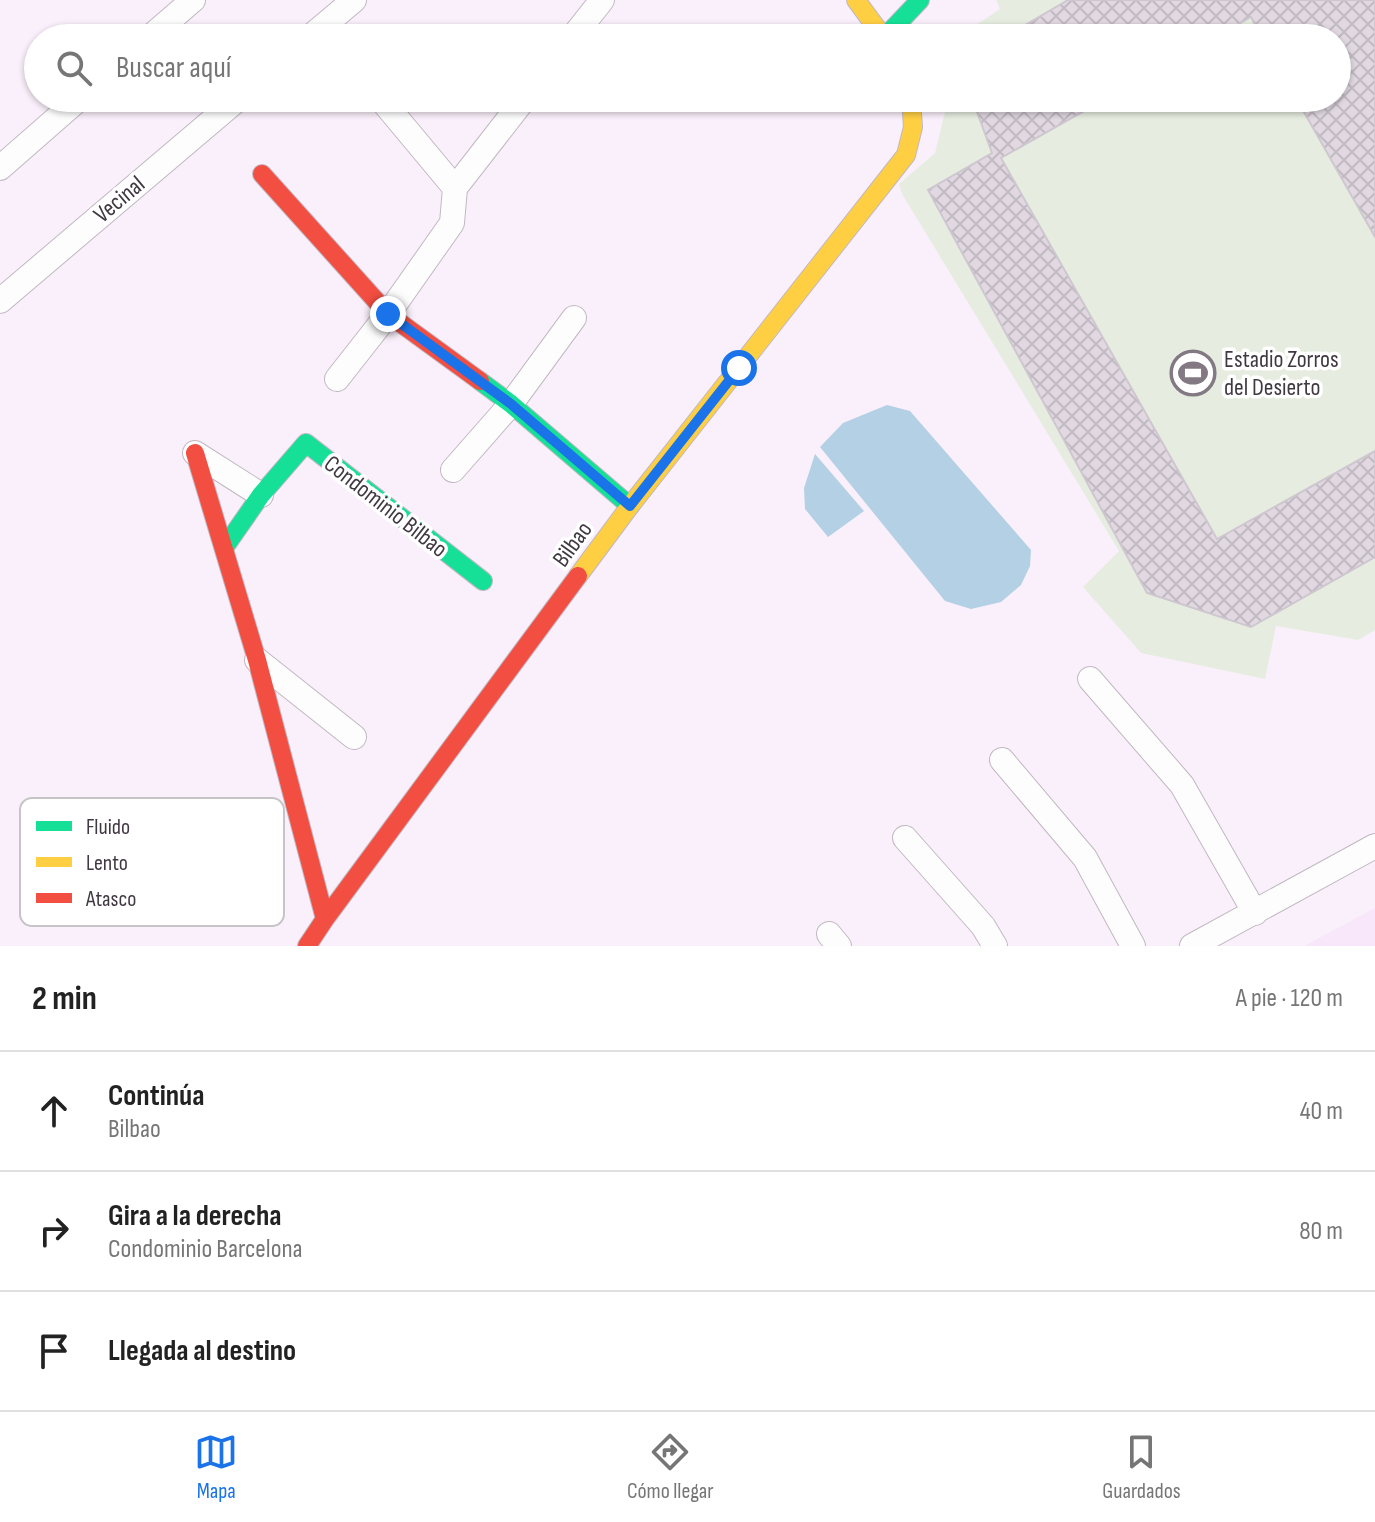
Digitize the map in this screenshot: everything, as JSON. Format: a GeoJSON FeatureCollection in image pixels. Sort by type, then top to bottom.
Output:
{"type":"FeatureCollection","features":[{"type":"Feature","properties":{"kind":"street"},"geometry":{"type":"LineString","coordinates":[[165,24],[193,0]]}},
{"type":"Feature","properties":{"kind":"street"},"geometry":{"type":"LineString","coordinates":[[326,24],[354,0]]}},
{"type":"Feature","properties":{"kind":"street"},"geometry":{"type":"LineString","coordinates":[[583,24],[602,0]]}},
{"type":"Feature","properties":{"kind":"street"},"geometry":{"type":"LineString","coordinates":[[856,0],[874,24]]}},
{"type":"Feature","properties":{"kind":"street"},"geometry":{"type":"LineString","coordinates":[[897,24],[920,0]]}},
{"type":"Feature","properties":{"kind":"street"},"geometry":{"type":"LineString","coordinates":[[0,168],[64,112]]}},
{"type":"Feature","properties":{"kind":"street","name":"Vecinal"},"geometry":{"type":"LineString","coordinates":[[0,301],[223,112]]}},
{"type":"Feature","properties":{"kind":"street"},"geometry":{"type":"LineString","coordinates":[[392,112],[455,188]]}},
{"type":"Feature","properties":{"kind":"street"},"geometry":{"type":"LineString","coordinates":[[337,379],[388,314],[452,223],[455,188],[514,112]]}},
{"type":"Feature","properties":{"kind":"street","name":"Bilbao"},"geometry":{"type":"LineString","coordinates":[[307,946],[630,506],[906,155],[912,138],[914,112]]}},
{"type":"Feature","properties":{"kind":"street"},"geometry":{"type":"LineString","coordinates":[[262,174],[388,314],[511,404],[630,506]]}},
{"type":"Feature","properties":{"kind":"street"},"geometry":{"type":"LineString","coordinates":[[453,470],[511,404],[574,318]]}},
{"type":"Feature","properties":{"kind":"street","name":"Condominio Bilbao"},"geometry":{"type":"LineString","coordinates":[[224,548],[261,495],[306,443],[483,581]]}},
{"type":"Feature","properties":{"kind":"street"},"geometry":{"type":"LineString","coordinates":[[195,453],[261,495]]}},
{"type":"Feature","properties":{"kind":"street"},"geometry":{"type":"LineString","coordinates":[[195,453],[257,660],[325,919]]}},
{"type":"Feature","properties":{"kind":"street"},"geometry":{"type":"LineString","coordinates":[[257,660],[354,737]]}},
{"type":"Feature","properties":{"kind":"street"},"geometry":{"type":"LineString","coordinates":[[1090,679],[1182,785],[1255,913]]}},
{"type":"Feature","properties":{"kind":"street"},"geometry":{"type":"LineString","coordinates":[[1002,760],[1085,858],[1133,946]]}},
{"type":"Feature","properties":{"kind":"street"},"geometry":{"type":"LineString","coordinates":[[905,838],[983,926],[995,946]]}},
{"type":"Feature","properties":{"kind":"street"},"geometry":{"type":"LineString","coordinates":[[1192,946],[1375,846]]}},
{"type":"Feature","properties":{"kind":"shaded area","name":"Estadio Zorros del Desierto"},"geometry":{"type":"Polygon","coordinates":[[[996,0],[1375,0],[1375,630],[1358,640],[1276,626],[1265,679],[1141,653],[1083,587],[1119,551],[902,194],[899,184],[935,153],[945,112],[1351,112],[1351,24],[978,24],[1000,9],[996,0]]]}},
{"type":"Feature","properties":{"kind":"shaded area"},"geometry":{"type":"Polygon","coordinates":[[[1375,908],[1375,946],[1304,946],[1375,908]]]}},
{"type":"Feature","properties":{"kind":"water"},"geometry":{"type":"Polygon","coordinates":[[[887,405],[910,411],[1031,550],[1030,566],[1021,585],[1001,602],[971,609],[945,601],[820,447],[843,423],[887,405]]]}},
{"type":"Feature","properties":{"kind":"water"},"geometry":{"type":"Polygon","coordinates":[[[815,454],[864,511],[828,537],[805,509],[804,488],[815,454]]]}},
{"type":"Feature","properties":{"kind":"building"},"geometry":{"type":"Polygon","coordinates":[[[1068,0],[1375,0],[1375,237],[1304,112],[1351,112],[1351,24],[1255,24],[1251,17],[1239,24],[1027,24],[1068,0]]]}},
{"type":"Feature","properties":{"kind":"building"},"geometry":{"type":"Polygon","coordinates":[[[977,112],[1082,112],[1001,158],[1217,539],[1375,451],[1375,557],[1251,627],[1147,593],[928,190],[992,153],[977,112]]]}},
{"type":"Feature","properties":{"kind":"traffic: fast"},"geometry":{"type":"LineString","coordinates":[[897,24],[920,0]]}},
{"type":"Feature","properties":{"kind":"traffic: fast"},"geometry":{"type":"LineString","coordinates":[[480,381],[630,506]]}},
{"type":"Feature","properties":{"kind":"traffic: fast"},"geometry":{"type":"LineString","coordinates":[[224,548],[261,495],[306,443],[483,581]]}},
{"type":"Feature","properties":{"kind":"traffic: slow"},"geometry":{"type":"LineString","coordinates":[[856,0],[874,24]]}},
{"type":"Feature","properties":{"kind":"traffic: slow"},"geometry":{"type":"LineString","coordinates":[[578,576],[906,155],[913,127],[912,112]]}},
{"type":"Feature","properties":{"kind":"traffic: jam"},"geometry":{"type":"LineString","coordinates":[[262,174],[388,314],[480,381]]}},
{"type":"Feature","properties":{"kind":"traffic: jam"},"geometry":{"type":"LineString","coordinates":[[195,453],[257,660],[325,919]]}},
{"type":"Feature","properties":{"kind":"traffic: jam"},"geometry":{"type":"LineString","coordinates":[[307,946],[578,576]]}},
{"type":"Feature","properties":{"kind":"place","name":"Estadio Zorros del Desierto"},"geometry":{"type":"Point","coordinates":[1193,373]}},
{"type":"Feature","properties":{"kind":"route"},"geometry":{"type":"LineString","coordinates":[[388,314],[511,404],[630,506],[739,368]]}}]}
